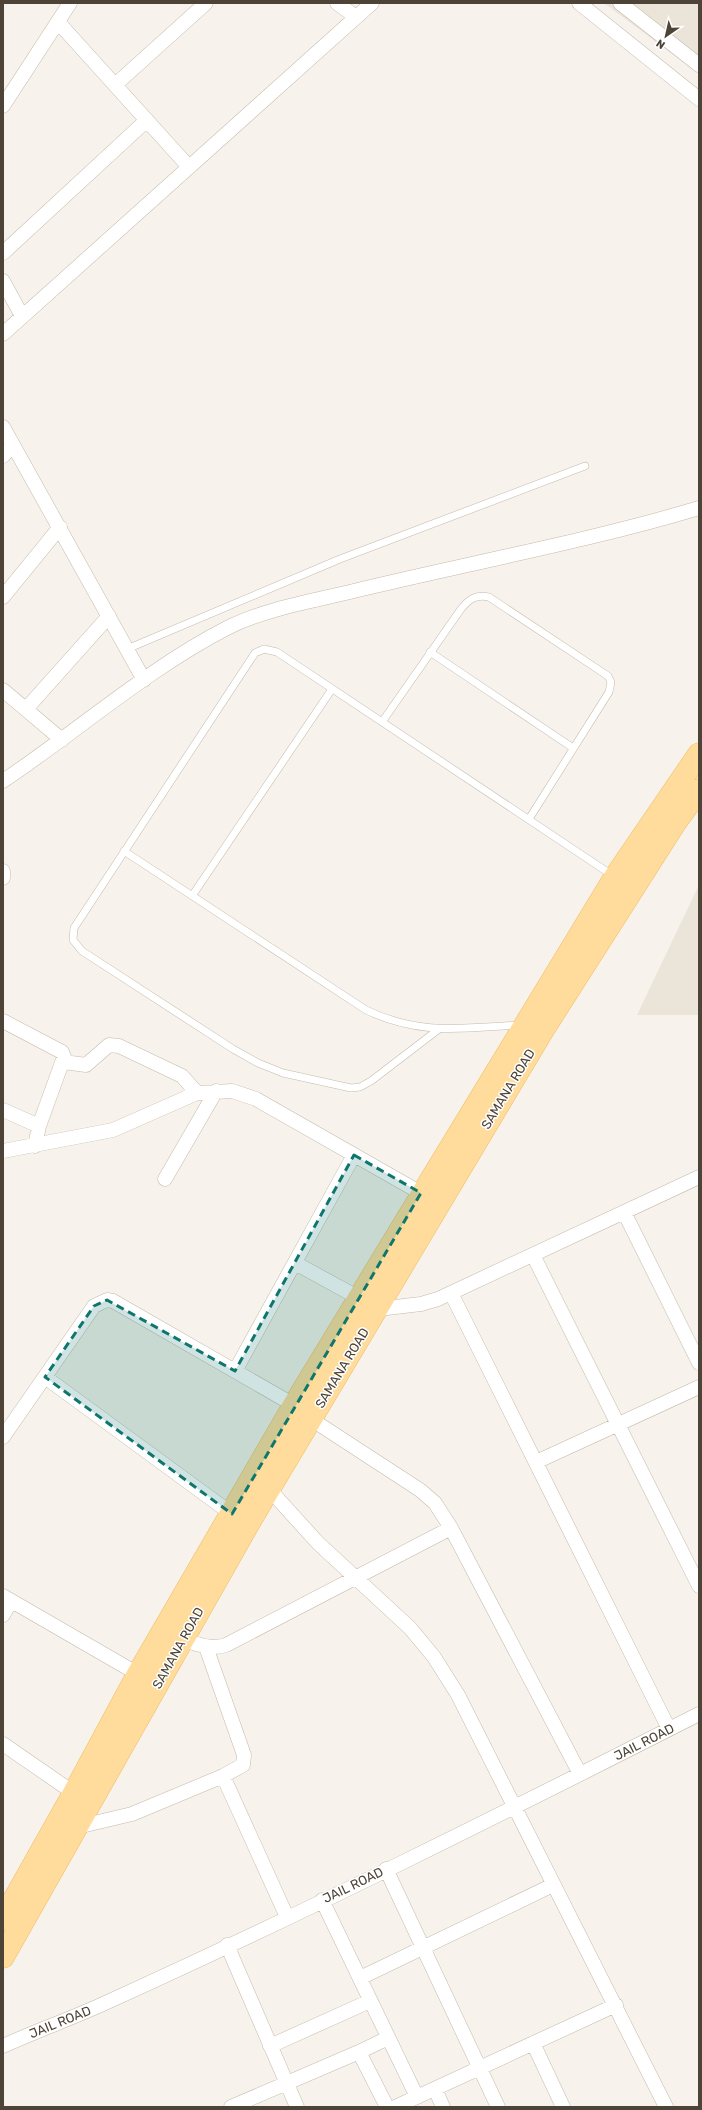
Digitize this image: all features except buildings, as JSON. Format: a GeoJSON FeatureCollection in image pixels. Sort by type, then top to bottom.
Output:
{"type":"FeatureCollection","features":[{"type":"Feature","properties":{"kind":"main road","name":"SAMANA ROAD"},"geometry":{"type":"LineString","coordinates":[[3,1957],[269,1489],[378,1309],[543,1030],[624,882],[699,754]]}},
{"type":"Feature","properties":{"kind":"main road","name":"SAMANA ROAD"},"geometry":{"type":"LineString","coordinates":[[3,1919],[74,1793],[138,1674],[294,1405],[525,1024],[624,882],[699,790]]}},
{"type":"Feature","properties":{"kind":"street"},"geometry":{"type":"LineString","coordinates":[[3,106],[70,3]]}},
{"type":"Feature","properties":{"kind":"street"},"geometry":{"type":"LineString","coordinates":[[115,85],[206,3]]}},
{"type":"Feature","properties":{"kind":"street"},"geometry":{"type":"LineString","coordinates":[[337,3],[356,18]]}},
{"type":"Feature","properties":{"kind":"street"},"geometry":{"type":"LineString","coordinates":[[3,334],[372,3]]}},
{"type":"Feature","properties":{"kind":"street"},"geometry":{"type":"LineString","coordinates":[[579,3],[699,99]]}},
{"type":"Feature","properties":{"kind":"street"},"geometry":{"type":"LineString","coordinates":[[624,4],[698,62]]}},
{"type":"Feature","properties":{"kind":"street"},"geometry":{"type":"LineString","coordinates":[[58,22],[189,167]]}},
{"type":"Feature","properties":{"kind":"street"},"geometry":{"type":"LineString","coordinates":[[3,253],[147,120]]}},
{"type":"Feature","properties":{"kind":"street"},"geometry":{"type":"LineString","coordinates":[[3,281],[22,316]]}},
{"type":"Feature","properties":{"kind":"street"},"geometry":{"type":"LineString","coordinates":[[3,427],[144,680]]}},
{"type":"Feature","properties":{"kind":"street"},"geometry":{"type":"LineString","coordinates":[[3,456],[13,445]]}},
{"type":"Feature","properties":{"kind":"street"},"geometry":{"type":"LineString","coordinates":[[6,774],[62,740],[144,680],[228,628],[270,612],[419,575],[616,530],[699,508]]}},
{"type":"Feature","properties":{"kind":"street"},"geometry":{"type":"LineString","coordinates":[[3,597],[60,527]]}},
{"type":"Feature","properties":{"kind":"street"},"geometry":{"type":"LineString","coordinates":[[26,709],[109,616]]}},
{"type":"Feature","properties":{"kind":"street"},"geometry":{"type":"LineString","coordinates":[[3,690],[62,740]]}},
{"type":"Feature","properties":{"kind":"street"},"geometry":{"type":"LineString","coordinates":[[3,871],[3,878]]}},
{"type":"Feature","properties":{"kind":"street"},"geometry":{"type":"LineString","coordinates":[[3,1021],[62,1052],[64,1062],[39,1126],[35,1146]]}},
{"type":"Feature","properties":{"kind":"street"},"geometry":{"type":"LineString","coordinates":[[64,1062],[86,1065],[109,1045],[119,1046],[182,1076],[198,1093]]}},
{"type":"Feature","properties":{"kind":"street"},"geometry":{"type":"LineString","coordinates":[[165,1178],[216,1091]]}},
{"type":"Feature","properties":{"kind":"street"},"geometry":{"type":"LineString","coordinates":[[3,1151],[113,1130],[198,1093],[232,1091],[256,1099],[422,1193]]}},
{"type":"Feature","properties":{"kind":"street"},"geometry":{"type":"LineString","coordinates":[[3,1110],[39,1126]]}},
{"type":"Feature","properties":{"kind":"street"},"geometry":{"type":"LineString","coordinates":[[235,1371],[354,1155]]}},
{"type":"Feature","properties":{"kind":"street"},"geometry":{"type":"LineString","coordinates":[[378,1309],[421,1304],[451,1293],[699,1176]]}},
{"type":"Feature","properties":{"kind":"street"},"geometry":{"type":"LineString","coordinates":[[624,1212],[699,1363]]}},
{"type":"Feature","properties":{"kind":"street"},"geometry":{"type":"LineString","coordinates":[[534,1254],[699,1586]]}},
{"type":"Feature","properties":{"kind":"street"},"geometry":{"type":"LineString","coordinates":[[295,1262],[358,1298]]}},
{"type":"Feature","properties":{"kind":"street"},"geometry":{"type":"LineString","coordinates":[[451,1293],[669,1729]]}},
{"type":"Feature","properties":{"kind":"street"},"geometry":{"type":"LineString","coordinates":[[3,1436],[94,1306],[107,1300],[114,1301],[294,1405]]}},
{"type":"Feature","properties":{"kind":"street"},"geometry":{"type":"LineString","coordinates":[[45,1377],[232,1514]]}},
{"type":"Feature","properties":{"kind":"street"},"geometry":{"type":"LineString","coordinates":[[536,1462],[699,1388]]}},
{"type":"Feature","properties":{"kind":"street"},"geometry":{"type":"LineString","coordinates":[[311,1419],[420,1490],[434,1503],[451,1528],[580,1774]]}},
{"type":"Feature","properties":{"kind":"street"},"geometry":{"type":"LineString","coordinates":[[269,1489],[307,1533],[410,1628],[434,1658],[458,1695],[553,1885],[616,2005],[666,2107]]}},
{"type":"Feature","properties":{"kind":"street"},"geometry":{"type":"LineString","coordinates":[[183,1640],[206,1647],[217,1648],[226,1645],[451,1528]]}},
{"type":"Feature","properties":{"kind":"street"},"geometry":{"type":"LineString","coordinates":[[3,1615],[7,1598],[138,1674]]}},
{"type":"Feature","properties":{"kind":"street"},"geometry":{"type":"LineString","coordinates":[[77,1827],[132,1814],[223,1776],[243,1765],[244,1755],[206,1647]]}},
{"type":"Feature","properties":{"kind":"street","name":"JAIL ROAD"},"geometry":{"type":"LineString","coordinates":[[3,2046],[100,2005],[287,1917],[515,1807],[699,1714]]}},
{"type":"Feature","properties":{"kind":"street"},"geometry":{"type":"LineString","coordinates":[[3,1744],[74,1793]]}},
{"type":"Feature","properties":{"kind":"street"},"geometry":{"type":"LineString","coordinates":[[223,1776],[287,1917]]}},
{"type":"Feature","properties":{"kind":"street"},"geometry":{"type":"LineString","coordinates":[[386,1869],[498,2107]]}},
{"type":"Feature","properties":{"kind":"street"},"geometry":{"type":"LineString","coordinates":[[360,1978],[553,1885]]}},
{"type":"Feature","properties":{"kind":"street"},"geometry":{"type":"LineString","coordinates":[[322,1900],[417,2097]]}},
{"type":"Feature","properties":{"kind":"street"},"geometry":{"type":"LineString","coordinates":[[228,1945],[297,2107]]}},
{"type":"Feature","properties":{"kind":"street"},"geometry":{"type":"LineString","coordinates":[[270,2046],[370,2001]]}},
{"type":"Feature","properties":{"kind":"street"},"geometry":{"type":"LineString","coordinates":[[395,2107],[616,2005]]}},
{"type":"Feature","properties":{"kind":"street"},"geometry":{"type":"LineString","coordinates":[[231,2107],[388,2038]]}},
{"type":"Feature","properties":{"kind":"street"},"geometry":{"type":"LineString","coordinates":[[533,2043],[563,2107]]}},
{"type":"Feature","properties":{"kind":"street"},"geometry":{"type":"LineString","coordinates":[[359,2052],[387,2107]]}},
{"type":"Feature","properties":{"kind":"street"},"geometry":{"type":"LineString","coordinates":[[435,2089],[444,2107]]}},
{"type":"Feature","properties":{"kind":"lane"},"geometry":{"type":"LineString","coordinates":[[127,649],[340,559],[585,466]]}},
{"type":"Feature","properties":{"kind":"lane"},"geometry":{"type":"LineString","coordinates":[[382,722],[460,609],[468,601],[480,595],[489,597],[602,671],[608,676],[611,682],[611,687],[529,819]]}},
{"type":"Feature","properties":{"kind":"lane"},"geometry":{"type":"LineString","coordinates":[[439,1029],[371,1081],[355,1087],[283,1073],[240,1052],[82,951],[73,940],[74,928],[255,653],[264,648],[271,649],[624,882]]}},
{"type":"Feature","properties":{"kind":"lane"},"geometry":{"type":"LineString","coordinates":[[430,652],[574,748]]}},
{"type":"Feature","properties":{"kind":"lane"},"geometry":{"type":"LineString","coordinates":[[192,896],[332,689]]}},
{"type":"Feature","properties":{"kind":"lane"},"geometry":{"type":"LineString","coordinates":[[124,852],[366,1010],[400,1024],[439,1029],[525,1024]]}},
{"type":"Feature","properties":{"kind":"highlighted area"},"geometry":{"type":"Polygon","coordinates":[[[354,1155],[421,1193],[232,1514],[45,1377],[94,1306],[107,1300],[235,1371],[354,1155]]]}},
{"type":"Feature","properties":{"kind":"shaded area"},"geometry":{"type":"Polygon","coordinates":[[[604,3],[699,3],[699,74],[604,3]]]}},
{"type":"Feature","properties":{"kind":"shaded area"},"geometry":{"type":"Polygon","coordinates":[[[699,885],[699,1015],[637,1015],[699,885]]]}}]}
